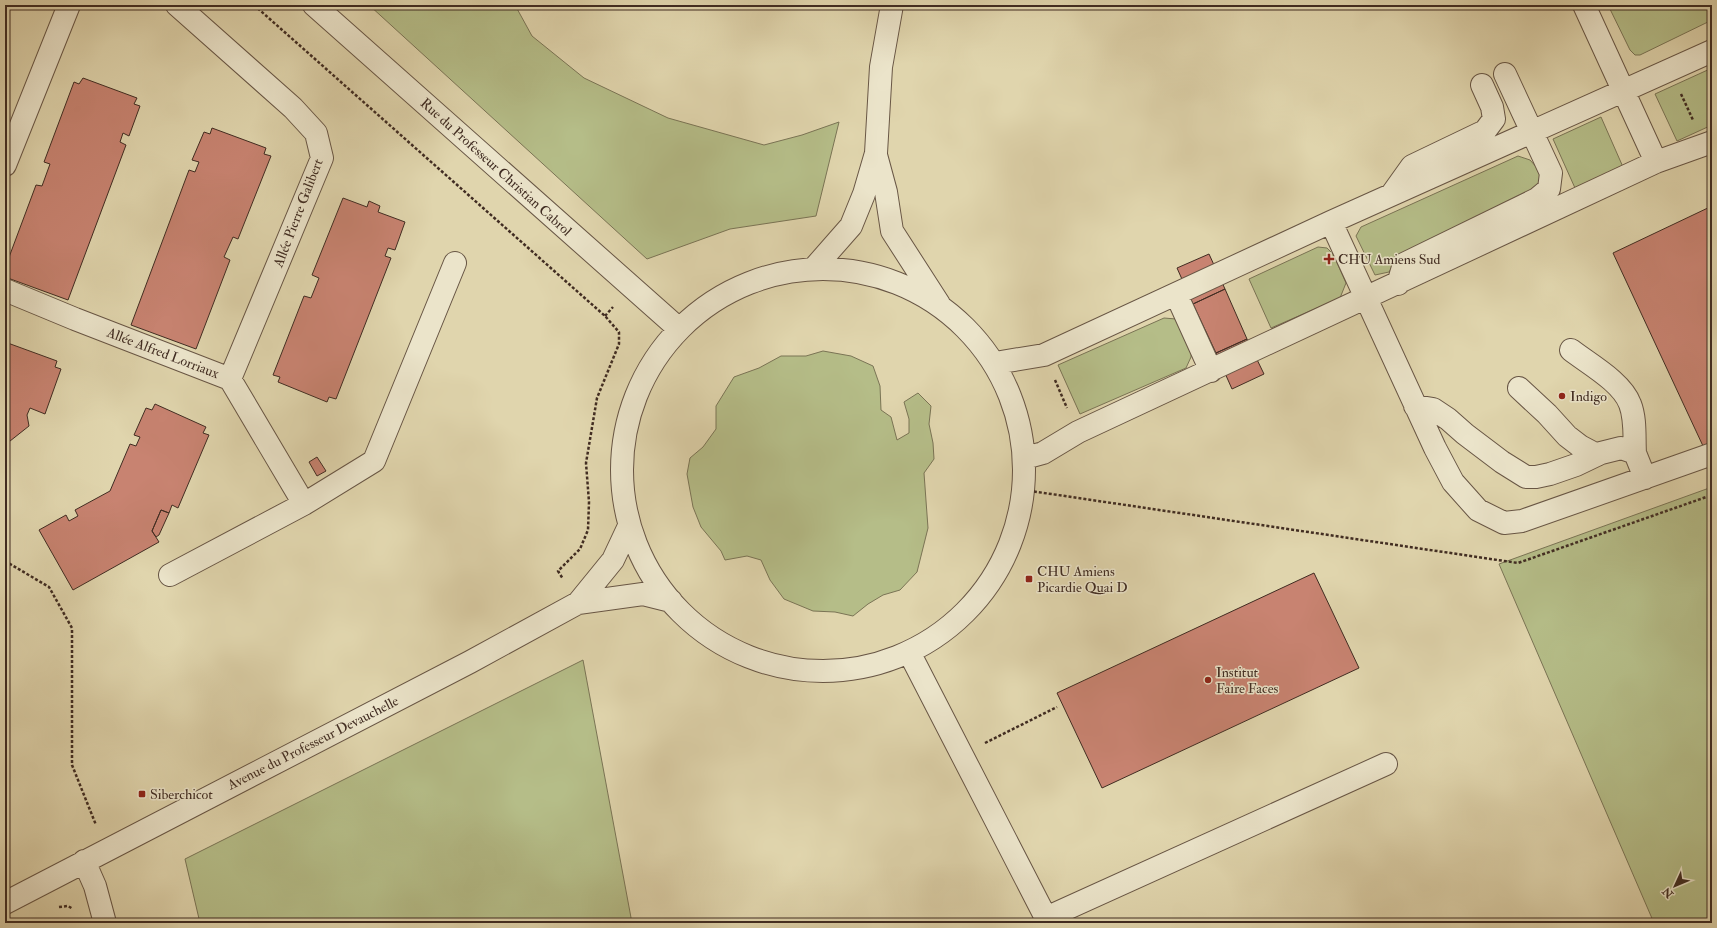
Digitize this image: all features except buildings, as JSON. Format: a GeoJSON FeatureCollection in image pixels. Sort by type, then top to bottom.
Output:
{"type":"FeatureCollection","features":[{"type":"Feature","properties":{"kind":"street"},"geometry":{"type":"LineString","coordinates":[[5,165],[69,5]]}},
{"type":"Feature","properties":{"kind":"street","name":"Allée Pierre Galibert"},"geometry":{"type":"LineString","coordinates":[[177,5],[293,108],[316,133],[322,158],[230,379]]}},
{"type":"Feature","properties":{"kind":"street","name":"Rue du Professeur Christian Cabrol"},"geometry":{"type":"LineString","coordinates":[[314,5],[678,328]]}},
{"type":"Feature","properties":{"kind":"street"},"geometry":{"type":"LineString","coordinates":[[815,268],[851,226],[864,194],[876,154],[881,67],[892,5]]}},
{"type":"Feature","properties":{"kind":"street"},"geometry":{"type":"LineString","coordinates":[[1584,5],[1656,162]]}},
{"type":"Feature","properties":{"kind":"street"},"geometry":{"type":"LineString","coordinates":[[995,364],[1044,355],[1331,222],[1624,92],[1712,51]]}},
{"type":"Feature","properties":{"kind":"street"},"geometry":{"type":"LineString","coordinates":[[1398,284],[1404,264],[1537,199],[1549,189],[1551,173],[1505,74]]}},
{"type":"Feature","properties":{"kind":"street"},"geometry":{"type":"LineString","coordinates":[[1392,195],[1412,166],[1485,131],[1494,120],[1492,107],[1482,85]]}},
{"type":"Feature","properties":{"kind":"street"},"geometry":{"type":"LineString","coordinates":[[1025,458],[1043,453],[1078,432],[1366,299],[1656,162],[1708,143]]}},
{"type":"Feature","properties":{"kind":"street"},"geometry":{"type":"LineString","coordinates":[[876,154],[886,192],[892,231],[939,304]]}},
{"type":"Feature","properties":{"kind":"street"},"geometry":{"type":"LineString","coordinates":[[1331,222],[1435,448],[1453,482],[1478,510],[1504,523],[1522,521],[1712,454]]}},
{"type":"Feature","properties":{"kind":"street"},"geometry":{"type":"LineString","coordinates":[[170,575],[304,504],[374,461],[455,263]]}},
{"type":"Feature","properties":{"kind":"street"},"geometry":{"type":"LineString","coordinates":[[815,268],[880,276],[939,304],[970,331],[995,364],[1010,393],[1020,425],[1025,458],[1024,490],[1019,521],[1005,564],[988,587],[953,625],[909,652],[859,668],[807,671],[787,668],[734,652],[709,636],[671,601],[646,566],[629,526],[621,474],[627,421],[646,371],[678,328],[718,296],[764,276],[815,268]]}},
{"type":"Feature","properties":{"kind":"street","name":"Allée Alfred Lorriaux"},"geometry":{"type":"LineString","coordinates":[[5,290],[75,319],[230,379],[304,504]]}},
{"type":"Feature","properties":{"kind":"street"},"geometry":{"type":"LineString","coordinates":[[1176,294],[1211,371]]}},
{"type":"Feature","properties":{"kind":"street"},"geometry":{"type":"LineString","coordinates":[[1571,350],[1614,383],[1626,395],[1631,405],[1635,453],[1645,478]]}},
{"type":"Feature","properties":{"kind":"street"},"geometry":{"type":"LineString","coordinates":[[1520,388],[1567,436],[1580,446],[1598,455]]}},
{"type":"Feature","properties":{"kind":"street"},"geometry":{"type":"LineString","coordinates":[[1415,406],[1433,409],[1448,419],[1502,462],[1526,477],[1536,477],[1550,474],[1576,465],[1598,455],[1622,448],[1635,453]]}},
{"type":"Feature","properties":{"kind":"street"},"geometry":{"type":"LineString","coordinates":[[578,603],[613,560],[629,526]]}},
{"type":"Feature","properties":{"kind":"street"},"geometry":{"type":"LineString","coordinates":[[578,603],[643,594],[671,601]]}},
{"type":"Feature","properties":{"kind":"street","name":"Avenue du Professeur Devauchelle"},"geometry":{"type":"LineString","coordinates":[[5,903],[470,662],[578,603]]}},
{"type":"Feature","properties":{"kind":"street"},"geometry":{"type":"LineString","coordinates":[[909,652],[1046,918],[1386,764]]}},
{"type":"Feature","properties":{"kind":"street"},"geometry":{"type":"LineString","coordinates":[[84,861],[95,886],[105,923]]}},
{"type":"Feature","properties":{"kind":"path"},"geometry":{"type":"LineString","coordinates":[[254,5],[605,316],[619,332],[619,344],[597,398],[586,462],[589,502],[588,530],[580,550],[558,570],[578,603]]}},
{"type":"Feature","properties":{"kind":"path"},"geometry":{"type":"LineString","coordinates":[[1670,70],[1708,143]]}},
{"type":"Feature","properties":{"kind":"path"},"geometry":{"type":"LineString","coordinates":[[1044,355],[1078,432]]}},
{"type":"Feature","properties":{"kind":"path"},"geometry":{"type":"LineString","coordinates":[[1024,490],[1518,563],[1712,495]]}},
{"type":"Feature","properties":{"kind":"path"},"geometry":{"type":"LineString","coordinates":[[5,562],[49,587],[72,628],[72,765],[106,850]]}},
{"type":"Feature","properties":{"kind":"path"},"geometry":{"type":"LineString","coordinates":[[961,755],[1057,706]]}},
{"type":"Feature","properties":{"kind":"path"},"geometry":{"type":"LineString","coordinates":[[158,923],[161,921],[162,923]]}},
{"type":"Feature","properties":{"kind":"green space"},"geometry":{"type":"Polygon","coordinates":[[[369,5],[515,5],[532,36],[584,78],[668,118],[764,145],[802,135],[839,122],[816,216],[730,229],[647,259],[369,5]]]}},
{"type":"Feature","properties":{"kind":"green space"},"geometry":{"type":"Polygon","coordinates":[[[1608,5],[1712,5],[1712,20],[1640,55],[1635,55],[1630,50],[1608,5]]]}},
{"type":"Feature","properties":{"kind":"green space"},"geometry":{"type":"Polygon","coordinates":[[[1712,68],[1712,125],[1677,141],[1655,94],[1712,68]]]}},
{"type":"Feature","properties":{"kind":"green space"},"geometry":{"type":"Polygon","coordinates":[[[1601,117],[1623,167],[1575,188],[1553,139],[1601,117]]]}},
{"type":"Feature","properties":{"kind":"green space"},"geometry":{"type":"Polygon","coordinates":[[[1518,156],[1530,160],[1539,170],[1540,181],[1537,189],[1399,257],[1389,272],[1375,275],[1356,236],[1361,227],[1518,156]]]}},
{"type":"Feature","properties":{"kind":"green space"},"geometry":{"type":"Polygon","coordinates":[[[1318,247],[1327,248],[1333,254],[1346,283],[1340,298],[1271,328],[1249,279],[1318,247]]]}},
{"type":"Feature","properties":{"kind":"green space"},"geometry":{"type":"Polygon","coordinates":[[[1164,318],[1176,319],[1192,349],[1191,357],[1186,368],[1080,414],[1058,365],[1164,318]]]}},
{"type":"Feature","properties":{"kind":"green space"},"geometry":{"type":"Polygon","coordinates":[[[823,351],[851,356],[873,366],[880,386],[881,410],[891,417],[897,440],[909,433],[909,419],[904,402],[918,393],[931,406],[929,424],[933,443],[934,459],[924,473],[928,528],[917,572],[900,590],[883,595],[868,604],[853,616],[835,612],[813,611],[784,599],[770,580],[761,560],[747,556],[725,560],[721,551],[701,527],[693,507],[687,474],[690,458],[703,447],[716,429],[716,406],[734,377],[759,368],[781,356],[806,356],[823,351]]]}},
{"type":"Feature","properties":{"kind":"green space"},"geometry":{"type":"Polygon","coordinates":[[[1712,487],[1712,923],[1654,923],[1499,564],[1712,487]]]}},
{"type":"Feature","properties":{"kind":"green space"},"geometry":{"type":"Polygon","coordinates":[[[583,660],[632,923],[200,923],[185,859],[583,660]]]}},
{"type":"Feature","properties":{"kind":"place","name":"CHU Amiens Sud"},"geometry":{"type":"Point","coordinates":[1329,259]}},
{"type":"Feature","properties":{"kind":"place","name":"Indigo"},"geometry":{"type":"Point","coordinates":[1562,396]}},
{"type":"Feature","properties":{"kind":"place","name":"CHU Amiens Picardie Quai D"},"geometry":{"type":"Point","coordinates":[1029,579]}},
{"type":"Feature","properties":{"kind":"place","name":"Institut Faire Faces"},"geometry":{"type":"Point","coordinates":[1208,680]}},
{"type":"Feature","properties":{"kind":"place","name":"Siberchicot"},"geometry":{"type":"Point","coordinates":[142,794]}}]}
